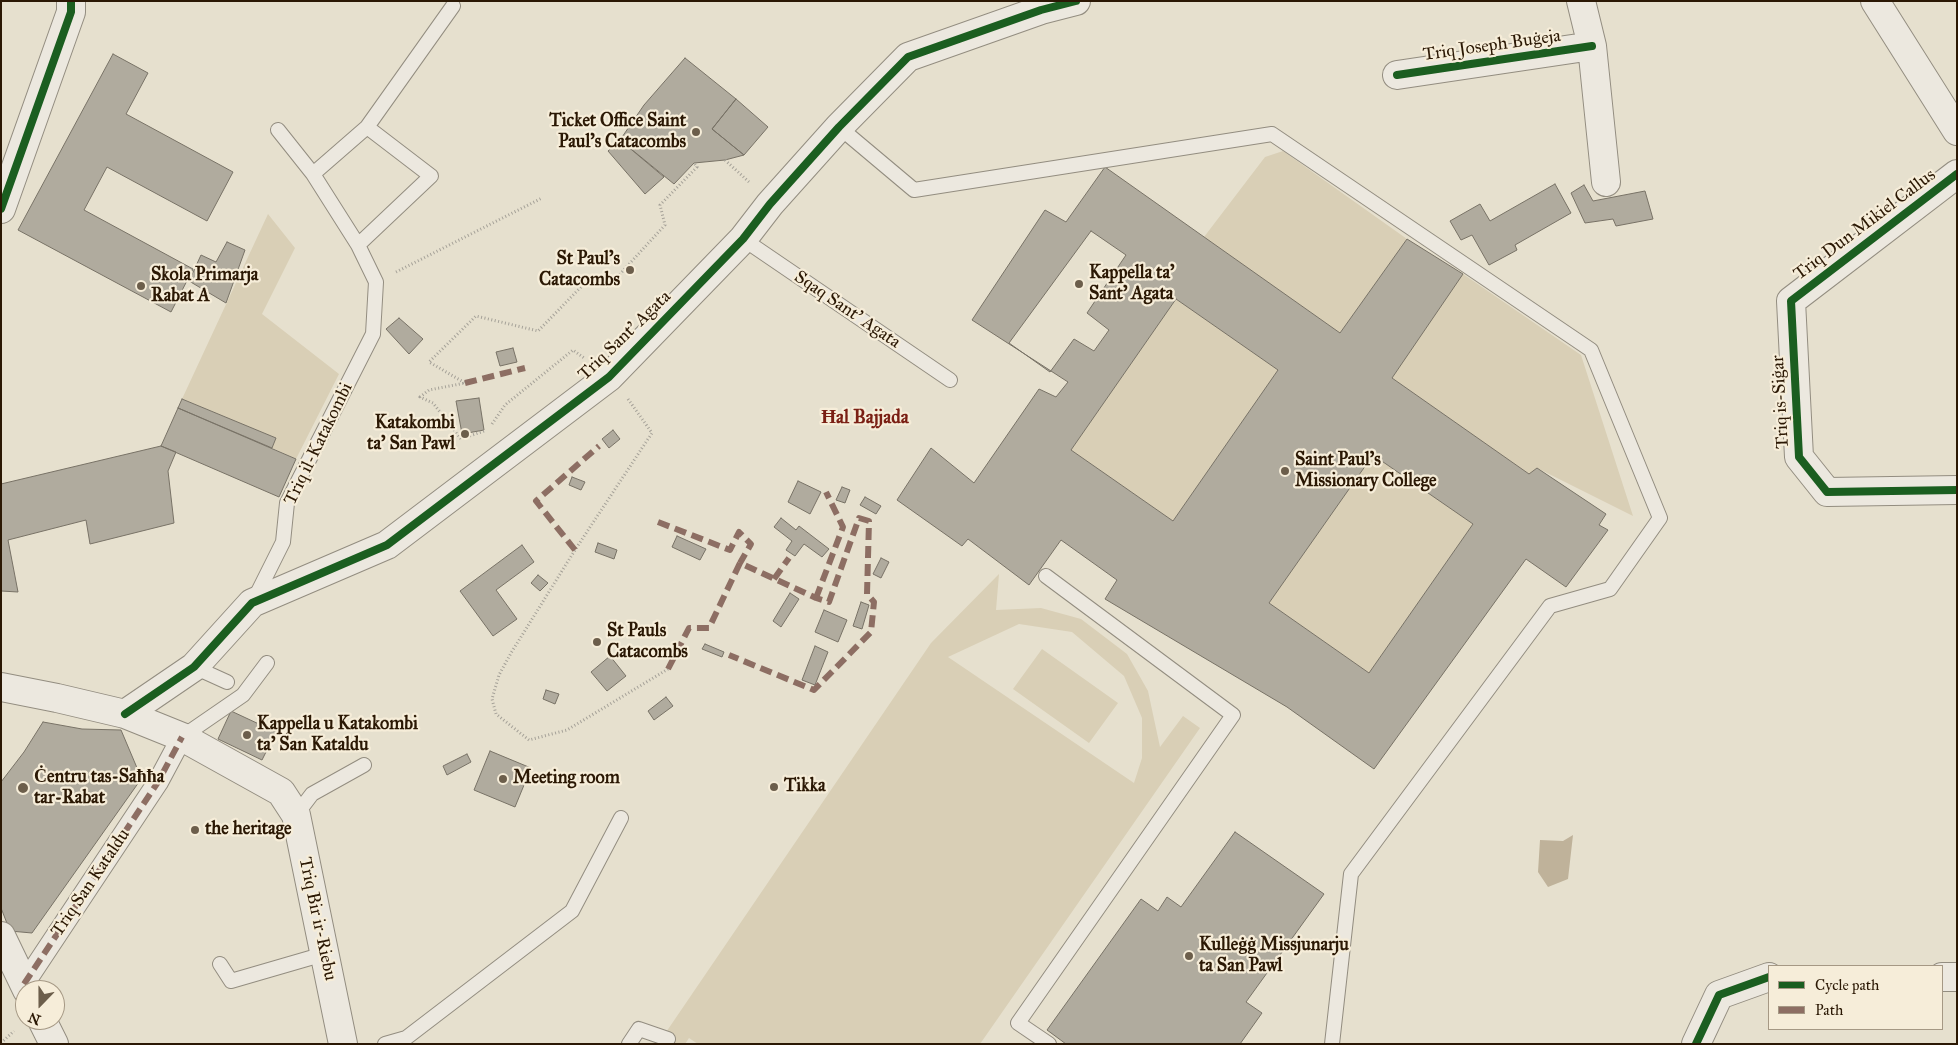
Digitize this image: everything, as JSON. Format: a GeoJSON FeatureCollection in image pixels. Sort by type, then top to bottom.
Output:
{"type":"FeatureCollection","features":[{"type":"Feature","properties":{"kind":"street","name":"Triq Sant' Agata"},"geometry":{"type":"LineString","coordinates":[[125,714],[194,668],[252,603],[387,545],[609,377],[743,239],[770,204],[839,127],[908,57],[1041,10],[1076,1]]}},
{"type":"Feature","properties":{"kind":"street"},"geometry":{"type":"LineString","coordinates":[[1581,1],[1592,46],[1606,182]]}},
{"type":"Feature","properties":{"kind":"street"},"geometry":{"type":"LineString","coordinates":[[1876,1],[1957,131]]}},
{"type":"Feature","properties":{"kind":"street"},"geometry":{"type":"LineString","coordinates":[[1,209],[7,171],[65,5]]}},
{"type":"Feature","properties":{"kind":"street","name":"Triq Joseph Buġeja"},"geometry":{"type":"LineString","coordinates":[[1397,75],[1592,46]]}},
{"type":"Feature","properties":{"kind":"street","name":"Triq Dun Mikiel Callus"},"geometry":{"type":"LineString","coordinates":[[1791,301],[1957,174]]}},
{"type":"Feature","properties":{"kind":"street","name":"Triq is-Siġar"},"geometry":{"type":"LineString","coordinates":[[1791,301],[1798,457],[1827,492],[1957,490]]}},
{"type":"Feature","properties":{"kind":"street"},"geometry":{"type":"LineString","coordinates":[[1,687],[125,714],[182,737]]}},
{"type":"Feature","properties":{"kind":"street","name":"Triq Bir ir-Riebu"},"geometry":{"type":"LineString","coordinates":[[182,737],[281,792],[296,815],[344,1044]]}},
{"type":"Feature","properties":{"kind":"street","name":"Triq San Kataldu"},"geometry":{"type":"LineString","coordinates":[[31,980],[158,782],[182,737]]}},
{"type":"Feature","properties":{"kind":"street"},"geometry":{"type":"LineString","coordinates":[[1,936],[23,980]]}},
{"type":"Feature","properties":{"kind":"street"},"geometry":{"type":"LineString","coordinates":[[1696,1044],[1720,995],[1768,977]]}},
{"type":"Feature","properties":{"kind":"street"},"geometry":{"type":"LineString","coordinates":[[1943,977],[1957,977]]}},
{"type":"Feature","properties":{"kind":"street"},"geometry":{"type":"LineString","coordinates":[[47,1030],[54,1044]]}},
{"type":"Feature","properties":{"kind":"lane"},"geometry":{"type":"LineString","coordinates":[[314,174],[367,127],[453,6]]}},
{"type":"Feature","properties":{"kind":"lane"},"geometry":{"type":"LineString","coordinates":[[358,245],[431,176],[367,127]]}},
{"type":"Feature","properties":{"kind":"lane"},"geometry":{"type":"LineString","coordinates":[[839,127],[914,190],[1272,134],[1590,350],[1660,518],[1610,589],[1550,606],[1351,874],[1332,1044]]}},
{"type":"Feature","properties":{"kind":"lane","name":"Triq il-Katakombi"},"geometry":{"type":"LineString","coordinates":[[252,603],[283,542],[288,503],[373,334],[376,282],[358,245],[314,174],[278,130]]}},
{"type":"Feature","properties":{"kind":"lane","name":"Sqaq Sant' Agata"},"geometry":{"type":"LineString","coordinates":[[743,239],[950,380]]}},
{"type":"Feature","properties":{"kind":"lane"},"geometry":{"type":"LineString","coordinates":[[1046,576],[1233,715],[1018,1023],[1049,1044]]}},
{"type":"Feature","properties":{"kind":"lane"},"geometry":{"type":"LineString","coordinates":[[182,737],[243,694],[267,663]]}},
{"type":"Feature","properties":{"kind":"lane"},"geometry":{"type":"LineString","coordinates":[[194,668],[227,682]]}},
{"type":"Feature","properties":{"kind":"lane"},"geometry":{"type":"LineString","coordinates":[[296,815],[312,794],[364,765]]}},
{"type":"Feature","properties":{"kind":"lane"},"geometry":{"type":"LineString","coordinates":[[385,1044],[406,1038],[572,911],[621,818]]}},
{"type":"Feature","properties":{"kind":"lane"},"geometry":{"type":"LineString","coordinates":[[220,964],[230,981],[324,954]]}},
{"type":"Feature","properties":{"kind":"lane"},"geometry":{"type":"LineString","coordinates":[[629,1044],[639,1029],[668,1039]]}},
{"type":"Feature","properties":{"kind":"path"},"geometry":{"type":"LineString","coordinates":[[586,360],[573,350],[505,405],[489,430],[461,439],[433,403],[420,396],[429,390],[465,383],[429,362],[476,316],[538,331],[583,285],[610,286],[665,225],[660,205],[697,167],[694,163]]}},
{"type":"Feature","properties":{"kind":"path"},"geometry":{"type":"LineString","coordinates":[[376,282],[542,198]]}},
{"type":"Feature","properties":{"kind":"path"},"geometry":{"type":"LineString","coordinates":[[624,393],[652,433],[575,550],[511,653],[499,675],[492,699],[496,714],[529,740],[567,730],[668,669]]}},
{"type":"Feature","properties":{"kind":"shaded area"},"geometry":{"type":"Polygon","coordinates":[[[1283,151],[1407,239],[1340,333],[1204,237],[1265,157],[1283,151]]]}},
{"type":"Feature","properties":{"kind":"shaded area"},"geometry":{"type":"Polygon","coordinates":[[[268,214],[295,248],[262,314],[339,374],[296,459],[272,448],[276,438],[182,399],[268,214]]]}},
{"type":"Feature","properties":{"kind":"shaded area"},"geometry":{"type":"Polygon","coordinates":[[[1463,274],[1581,355],[1633,516],[1537,468],[1529,474],[1392,378],[1463,274]]]}},
{"type":"Feature","properties":{"kind":"shaded area"},"geometry":{"type":"Polygon","coordinates":[[[1176,299],[1278,370],[1173,521],[1071,450],[1176,299]]]}},
{"type":"Feature","properties":{"kind":"shaded area"},"geometry":{"type":"Polygon","coordinates":[[[1373,455],[1473,524],[1369,673],[1269,603],[1373,455]]]}},
{"type":"Feature","properties":{"kind":"shaded area"},"geometry":{"type":"Polygon","coordinates":[[[999,574],[996,610],[1041,608],[1081,619],[1127,654],[1148,691],[1160,747],[1183,716],[1200,728],[980,1044],[698,1044],[689,1038],[685,1044],[658,1044],[931,643],[999,574]],[[1019,624],[948,657],[1134,783],[1142,758],[1142,718],[1124,676],[1072,632],[1019,624]]]}},
{"type":"Feature","properties":{"kind":"shaded area"},"geometry":{"type":"Polygon","coordinates":[[[1042,649],[1118,703],[1089,743],[1013,689],[1042,649]]]}},
{"type":"Feature","properties":{"kind":"shaded area"},"geometry":{"type":"Polygon","coordinates":[[[1573,835],[1568,879],[1548,887],[1538,872],[1540,840],[1563,841],[1573,835]]]}},
{"type":"Feature","properties":{"kind":"building"},"geometry":{"type":"Polygon","coordinates":[[[113,54],[148,73],[126,114],[233,172],[207,221],[107,167],[84,210],[193,269],[171,312],[18,230],[113,54]]]}},
{"type":"Feature","properties":{"kind":"building"},"geometry":{"type":"Polygon","coordinates":[[[685,58],[736,99],[712,129],[744,155],[725,160],[694,163],[674,184],[620,140],[644,105],[685,58]]]}},
{"type":"Feature","properties":{"kind":"building"},"geometry":{"type":"Polygon","coordinates":[[[736,99],[768,127],[744,155],[712,129],[736,99]]]}},
{"type":"Feature","properties":{"kind":"building"},"geometry":{"type":"Polygon","coordinates":[[[620,140],[664,177],[645,194],[608,151],[620,140]]]}},
{"type":"Feature","properties":{"kind":"building","name":"Saint Paul's Missionary College"},"geometry":{"type":"Polygon","coordinates":[[[1105,167],[1340,333],[1407,239],[1463,274],[1392,378],[1529,474],[1537,468],[1606,514],[1599,525],[1608,530],[1566,587],[1526,559],[1374,769],[1287,707],[1105,599],[1117,580],[1061,540],[1029,585],[968,539],[962,546],[897,500],[931,448],[974,483],[1039,389],[1056,397],[1068,382],[972,320],[1045,210],[1066,222],[1105,167]],[[1176,299],[1071,450],[1173,521],[1278,370],[1176,299]],[[1373,455],[1269,603],[1369,673],[1473,524],[1373,455]]]}},
{"type":"Feature","properties":{"kind":"building"},"geometry":{"type":"Polygon","coordinates":[[[1555,184],[1571,213],[1515,245],[1517,250],[1489,265],[1472,235],[1461,240],[1450,221],[1480,204],[1490,221],[1555,184]]]}},
{"type":"Feature","properties":{"kind":"building"},"geometry":{"type":"Polygon","coordinates":[[[1584,185],[1593,201],[1645,191],[1653,219],[1616,226],[1613,219],[1585,223],[1571,193],[1584,185]]]}},
{"type":"Feature","properties":{"kind":"building","name":"Kappella ta' Sant' Agata"},"geometry":{"type":"Polygon","coordinates":[[[1091,231],[1126,255],[1087,313],[1109,330],[1094,351],[1074,339],[1050,372],[1009,343],[1091,231]]]}},
{"type":"Feature","properties":{"kind":"building"},"geometry":{"type":"Polygon","coordinates":[[[227,242],[245,250],[226,303],[189,281],[201,255],[216,262],[227,242]]]}},
{"type":"Feature","properties":{"kind":"building"},"geometry":{"type":"Polygon","coordinates":[[[399,318],[423,339],[409,354],[386,329],[399,318]]]}},
{"type":"Feature","properties":{"kind":"building"},"geometry":{"type":"Polygon","coordinates":[[[513,348],[517,362],[500,366],[496,352],[513,348]]]}},
{"type":"Feature","properties":{"kind":"building"},"geometry":{"type":"Polygon","coordinates":[[[479,398],[484,430],[462,434],[456,401],[479,398]]]}},
{"type":"Feature","properties":{"kind":"building"},"geometry":{"type":"Polygon","coordinates":[[[182,399],[276,438],[272,448],[178,408],[182,399]]]}},
{"type":"Feature","properties":{"kind":"building"},"geometry":{"type":"Polygon","coordinates":[[[178,408],[296,459],[279,497],[161,446],[178,408]]]}},
{"type":"Feature","properties":{"kind":"building"},"geometry":{"type":"Polygon","coordinates":[[[613,430],[620,439],[609,448],[602,439],[613,430]]]}},
{"type":"Feature","properties":{"kind":"building"},"geometry":{"type":"Polygon","coordinates":[[[161,446],[176,452],[168,471],[174,523],[90,544],[86,520],[8,540],[18,592],[1,591],[1,484],[161,446]]]}},
{"type":"Feature","properties":{"kind":"building"},"geometry":{"type":"Polygon","coordinates":[[[572,477],[585,482],[581,490],[569,485],[572,477]]]}},
{"type":"Feature","properties":{"kind":"building"},"geometry":{"type":"Polygon","coordinates":[[[798,481],[821,492],[810,514],[788,502],[798,481]]]}},
{"type":"Feature","properties":{"kind":"building"},"geometry":{"type":"Polygon","coordinates":[[[842,487],[850,490],[845,503],[836,500],[842,487]]]}},
{"type":"Feature","properties":{"kind":"building"},"geometry":{"type":"Polygon","coordinates":[[[865,497],[881,506],[876,514],[860,505],[865,497]]]}},
{"type":"Feature","properties":{"kind":"building"},"geometry":{"type":"Polygon","coordinates":[[[781,518],[796,530],[799,526],[829,549],[822,557],[804,544],[795,556],[786,550],[792,541],[774,527],[781,518]]]}},
{"type":"Feature","properties":{"kind":"building"},"geometry":{"type":"Polygon","coordinates":[[[677,536],[706,549],[700,560],[672,547],[677,536]]]}},
{"type":"Feature","properties":{"kind":"building"},"geometry":{"type":"Polygon","coordinates":[[[598,543],[617,550],[614,559],[595,552],[598,543]]]}},
{"type":"Feature","properties":{"kind":"building"},"geometry":{"type":"Polygon","coordinates":[[[522,545],[534,562],[496,590],[517,619],[493,636],[460,591],[522,545]]]}},
{"type":"Feature","properties":{"kind":"building"},"geometry":{"type":"Polygon","coordinates":[[[881,558],[889,562],[881,578],[873,574],[881,558]]]}},
{"type":"Feature","properties":{"kind":"building"},"geometry":{"type":"Polygon","coordinates":[[[538,575],[548,583],[540,591],[531,583],[538,575]]]}},
{"type":"Feature","properties":{"kind":"building"},"geometry":{"type":"Polygon","coordinates":[[[790,593],[799,599],[781,627],[773,621],[790,593]]]}},
{"type":"Feature","properties":{"kind":"building"},"geometry":{"type":"Polygon","coordinates":[[[861,602],[869,605],[862,629],[853,626],[861,602]]]}},
{"type":"Feature","properties":{"kind":"building"},"geometry":{"type":"Polygon","coordinates":[[[824,610],[847,620],[838,642],[815,632],[824,610]]]}},
{"type":"Feature","properties":{"kind":"building"},"geometry":{"type":"Polygon","coordinates":[[[705,644],[724,652],[722,657],[702,649],[705,644]]]}},
{"type":"Feature","properties":{"kind":"building"},"geometry":{"type":"Polygon","coordinates":[[[815,646],[828,652],[815,685],[802,680],[815,646]]]}},
{"type":"Feature","properties":{"kind":"building"},"geometry":{"type":"Polygon","coordinates":[[[610,656],[626,676],[607,691],[591,672],[610,656]]]}},
{"type":"Feature","properties":{"kind":"building"},"geometry":{"type":"Polygon","coordinates":[[[546,690],[559,694],[555,704],[543,699],[546,690]]]}},
{"type":"Feature","properties":{"kind":"building"},"geometry":{"type":"Polygon","coordinates":[[[666,697],[673,706],[654,720],[648,711],[666,697]]]}},
{"type":"Feature","properties":{"kind":"building","name":"Kappella u Katakombi ta' San Kataldu"},"geometry":{"type":"Polygon","coordinates":[[[231,711],[276,732],[262,760],[218,739],[231,711]]]}},
{"type":"Feature","properties":{"kind":"building"},"geometry":{"type":"Polygon","coordinates":[[[43,722],[82,729],[121,730],[143,782],[139,782],[32,933],[10,931],[1,908],[1,782],[24,752],[43,722]]]}},
{"type":"Feature","properties":{"kind":"building","name":"Meeting room"},"geometry":{"type":"Polygon","coordinates":[[[490,751],[531,768],[515,807],[474,790],[490,751]]]}},
{"type":"Feature","properties":{"kind":"building"},"geometry":{"type":"Polygon","coordinates":[[[467,754],[471,762],[447,775],[443,766],[467,754]]]}},
{"type":"Feature","properties":{"kind":"building","name":"Kulleġġ Missjunarju ta San Pawl"},"geometry":{"type":"Polygon","coordinates":[[[1235,832],[1324,894],[1246,1002],[1262,1013],[1240,1044],[1066,1044],[1047,1030],[1141,899],[1158,911],[1167,897],[1181,907],[1235,832]]]}},
{"type":"Feature","properties":{"kind":"marked path"},"geometry":{"type":"LineString","coordinates":[[465,383],[525,368]]}},
{"type":"Feature","properties":{"kind":"marked path"},"geometry":{"type":"LineString","coordinates":[[575,550],[536,501],[599,446]]}},
{"type":"Feature","properties":{"kind":"marked path"},"geometry":{"type":"LineString","coordinates":[[816,598],[843,527],[826,492]]}},
{"type":"Feature","properties":{"kind":"marked path"},"geometry":{"type":"LineString","coordinates":[[668,669],[689,628],[709,628],[740,563],[816,598],[829,602],[859,518],[869,521],[867,594],[874,602],[871,632],[814,690],[729,655]]}},
{"type":"Feature","properties":{"kind":"marked path"},"geometry":{"type":"LineString","coordinates":[[658,522],[730,550],[739,532],[751,544],[740,563]]}},
{"type":"Feature","properties":{"kind":"marked path"},"geometry":{"type":"LineString","coordinates":[[774,579],[789,558]]}},
{"type":"Feature","properties":{"kind":"marked path"},"geometry":{"type":"LineString","coordinates":[[27,980],[158,782],[182,737]]}},
{"type":"Feature","properties":{"kind":"cycle path"},"geometry":{"type":"LineString","coordinates":[[1,209],[71,12],[71,1]]}},
{"type":"Feature","properties":{"kind":"cycle path"},"geometry":{"type":"LineString","coordinates":[[125,714],[194,667],[252,603],[387,545],[609,377],[743,239],[770,204],[839,127],[908,57],[1041,10],[1076,1]]}},
{"type":"Feature","properties":{"kind":"cycle path"},"geometry":{"type":"LineString","coordinates":[[1397,75],[1592,46]]}},
{"type":"Feature","properties":{"kind":"cycle path"},"geometry":{"type":"LineString","coordinates":[[1957,174],[1791,301],[1799,457],[1827,492],[1957,490]]}},
{"type":"Feature","properties":{"kind":"cycle path"},"geometry":{"type":"LineString","coordinates":[[1696,1044],[1719,995],[1768,977]]}},
{"type":"Feature","properties":{"kind":"place","name":"Ticket Office Saint Paul's Catacombs"},"geometry":{"type":"Point","coordinates":[696,132]}},
{"type":"Feature","properties":{"kind":"place","name":"St Paul's Catacombs"},"geometry":{"type":"Point","coordinates":[630,270]}},
{"type":"Feature","properties":{"kind":"place","name":"Kappella ta' Sant' Agata"},"geometry":{"type":"Point","coordinates":[1079,284]}},
{"type":"Feature","properties":{"kind":"place","name":"Skola Primarja Rabat A"},"geometry":{"type":"Point","coordinates":[141,286]}},
{"type":"Feature","properties":{"kind":"place","name":"Katakombi ta' San Pawl"},"geometry":{"type":"Point","coordinates":[465,434]}},
{"type":"Feature","properties":{"kind":"place","name":"Saint Paul's Missionary College"},"geometry":{"type":"Point","coordinates":[1285,471]}},
{"type":"Feature","properties":{"kind":"place","name":"St Pauls Catacombs"},"geometry":{"type":"Point","coordinates":[597,642]}},
{"type":"Feature","properties":{"kind":"place","name":"Kappella u Katakombi ta' San Kataldu"},"geometry":{"type":"Point","coordinates":[247,735]}},
{"type":"Feature","properties":{"kind":"place","name":"Meeting room"},"geometry":{"type":"Point","coordinates":[503,779]}},
{"type":"Feature","properties":{"kind":"place","name":"Tikka"},"geometry":{"type":"Point","coordinates":[774,787]}},
{"type":"Feature","properties":{"kind":"place","name":"Ċentru tas-Saħħa tar-Rabat"},"geometry":{"type":"Point","coordinates":[23,788]}},
{"type":"Feature","properties":{"kind":"place","name":"the heritage"},"geometry":{"type":"Point","coordinates":[195,830]}},
{"type":"Feature","properties":{"kind":"place","name":"Kulleġġ Missjunarju ta San Pawl"},"geometry":{"type":"Point","coordinates":[1189,956]}},
{"type":"Feature","properties":{"kind":"district","name":"Ħal Bajjada"},"geometry":{"type":"Point","coordinates":[865,418]}}]}
